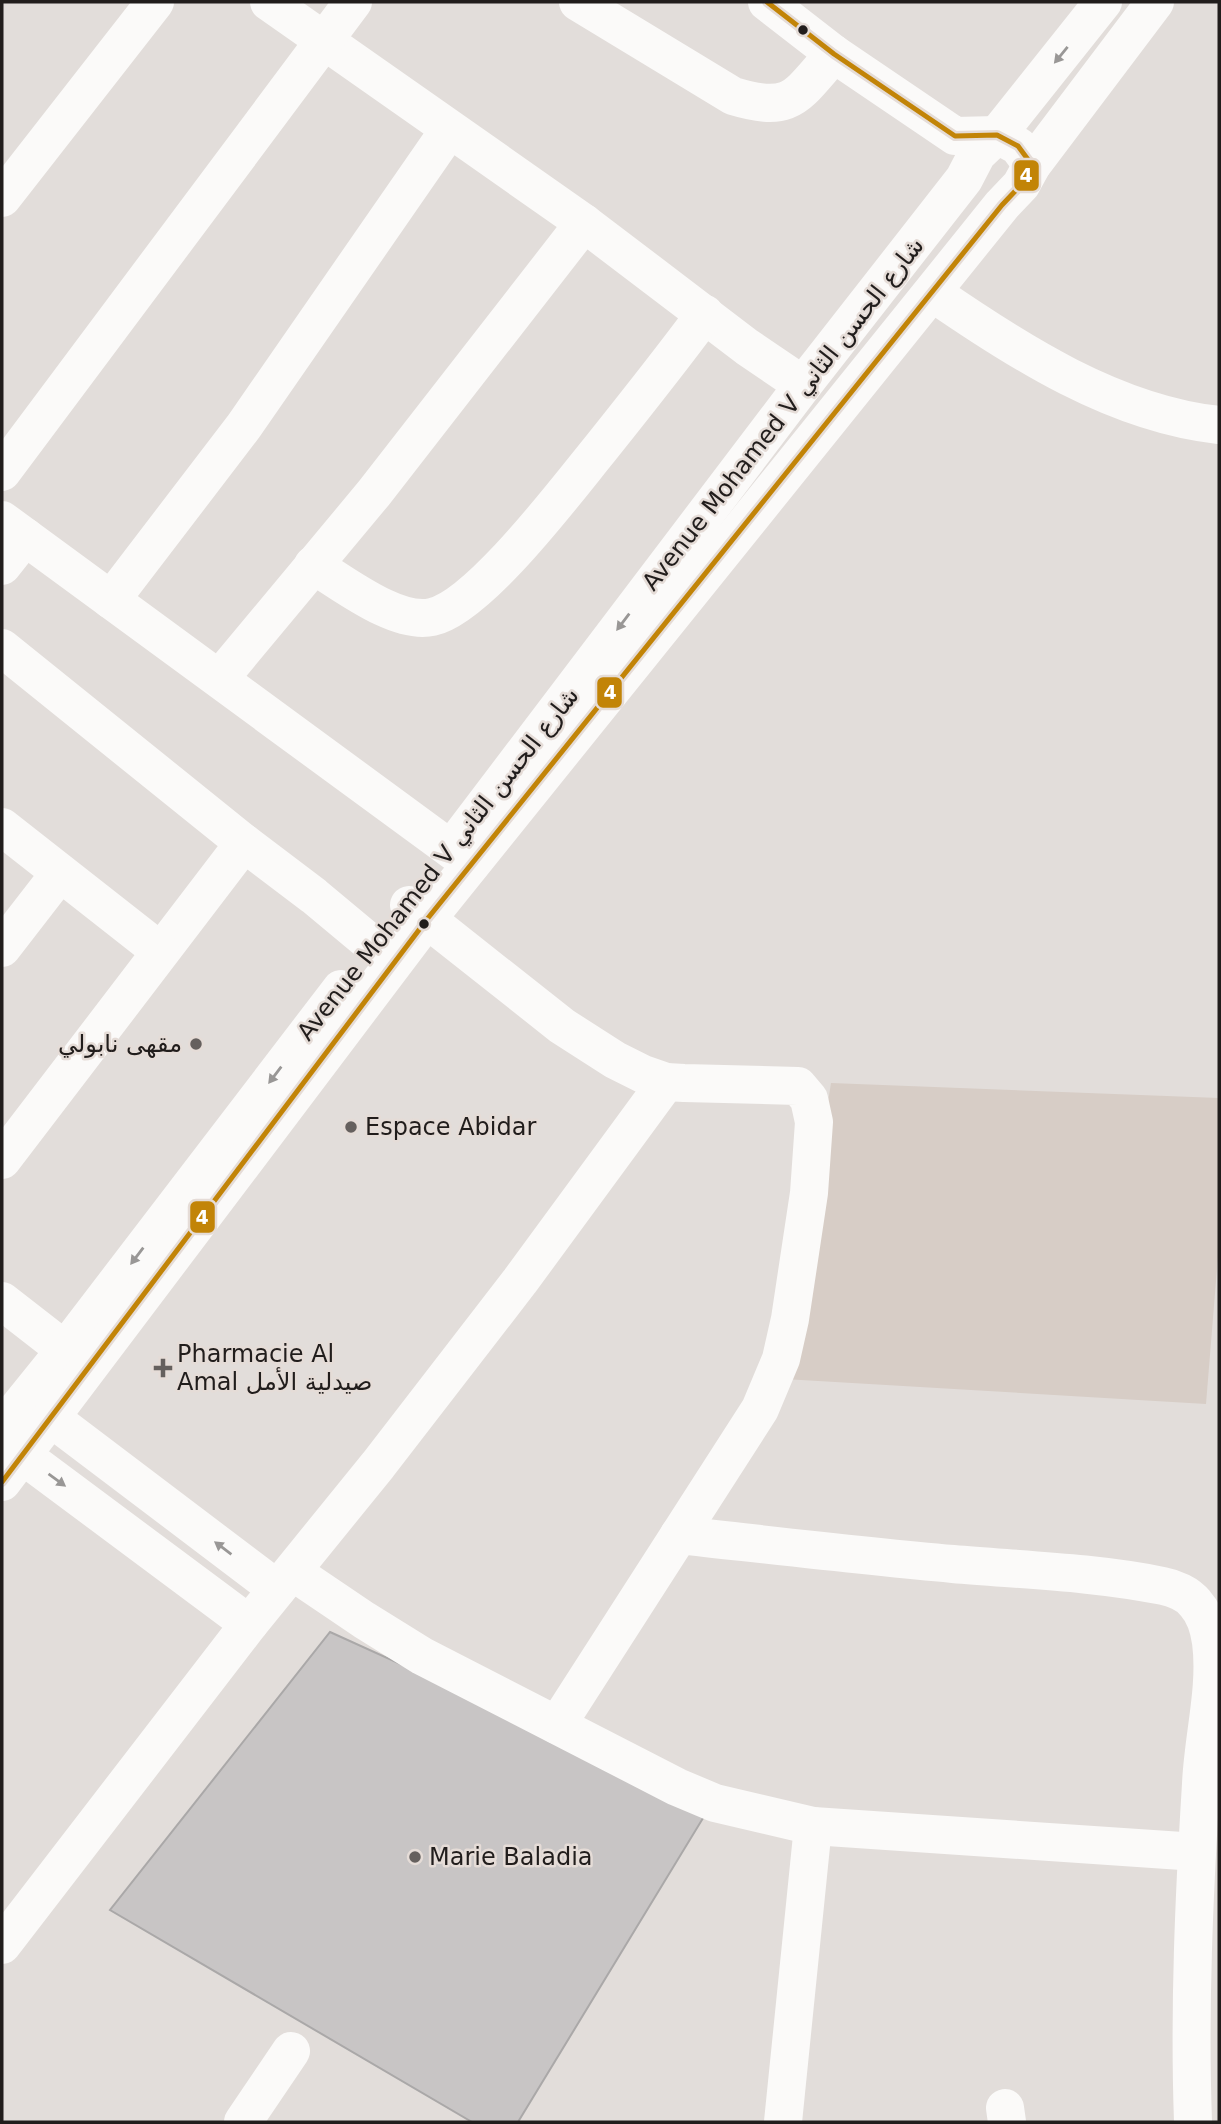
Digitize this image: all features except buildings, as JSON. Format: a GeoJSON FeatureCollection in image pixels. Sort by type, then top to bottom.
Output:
{"type":"FeatureCollection","features":[{"type":"Feature","properties":{"kind":"street"},"geometry":{"type":"LineString","coordinates":[[2,198],[155,2]]}},
{"type":"Feature","properties":{"kind":"street"},"geometry":{"type":"LineString","coordinates":[[269,2],[584,223],[803,384]]}},
{"type":"Feature","properties":{"kind":"street"},"geometry":{"type":"LineString","coordinates":[[2,472],[353,2]]}},
{"type":"Feature","properties":{"kind":"street"},"geometry":{"type":"LineString","coordinates":[[578,2],[733,96],[757,103],[777,104],[789,100],[804,88],[834,54]]}},
{"type":"Feature","properties":{"kind":"street"},"geometry":{"type":"LineString","coordinates":[[767,2],[834,54],[955,136],[997,135],[1018,146],[1032,165]]}},
{"type":"Feature","properties":{"kind":"street","name":"Avenue Mohamed V شارع الحسن الثاني"},"geometry":{"type":"LineString","coordinates":[[17,1437],[461,857],[803,384],[964,180],[978,154],[997,135],[1103,2]]}},
{"type":"Feature","properties":{"kind":"street","name":"Avenue Mohamed V شارع الحسن الثاني"},"geometry":{"type":"LineString","coordinates":[[461,857],[1021,185],[1032,165],[1155,2]]}},
{"type":"Feature","properties":{"kind":"street"},"geometry":{"type":"LineString","coordinates":[[111,600],[244,426],[449,130]]}},
{"type":"Feature","properties":{"kind":"street"},"geometry":{"type":"LineString","coordinates":[[955,136],[964,180],[982,196],[1002,205]]}},
{"type":"Feature","properties":{"kind":"street"},"geometry":{"type":"LineString","coordinates":[[220,678],[374,493],[584,223]]}},
{"type":"Feature","properties":{"kind":"street"},"geometry":{"type":"LineString","coordinates":[[933,293],[993,335],[1051,369],[1177,418],[1219,425]]}},
{"type":"Feature","properties":{"kind":"street"},"geometry":{"type":"LineString","coordinates":[[313,565],[376,604],[408,616],[431,617],[459,603],[509,557],[552,509],[705,314]]}},
{"type":"Feature","properties":{"kind":"street"},"geometry":{"type":"LineString","coordinates":[[9,541],[111,600],[461,857]]}},
{"type":"Feature","properties":{"kind":"street"},"geometry":{"type":"LineString","coordinates":[[2,648],[374,946]]}},
{"type":"Feature","properties":{"kind":"street"},"geometry":{"type":"LineString","coordinates":[[2,827],[160,951]]}},
{"type":"Feature","properties":{"kind":"street"},"geometry":{"type":"LineString","coordinates":[[2,1160],[244,843]]}},
{"type":"Feature","properties":{"kind":"street"},"geometry":{"type":"LineString","coordinates":[[2,948],[60,873]]}},
{"type":"Feature","properties":{"kind":"street"},"geometry":{"type":"LineString","coordinates":[[419,912],[562,1026],[615,1060],[666,1082],[798,1086],[809,1099],[814,1122],[809,1193],[790,1318],[781,1359],[761,1409],[557,1725]]}},
{"type":"Feature","properties":{"kind":"street","name":"Avenue Mohamed V شارع الحسن الثاني"},"geometry":{"type":"LineString","coordinates":[[17,1437],[65,1350],[374,946],[419,912]]}},
{"type":"Feature","properties":{"kind":"street"},"geometry":{"type":"LineString","coordinates":[[2,1944],[249,1624],[520,1281],[666,1082]]}},
{"type":"Feature","properties":{"kind":"street"},"geometry":{"type":"LineString","coordinates":[[2,1301],[65,1350]]}},
{"type":"Feature","properties":{"kind":"street"},"geometry":{"type":"LineString","coordinates":[[17,1437],[363,1620],[422,1656],[677,1787],[715,1802],[813,1826],[1197,1852]]}},
{"type":"Feature","properties":{"kind":"street"},"geometry":{"type":"LineString","coordinates":[[17,1437],[249,1624]]}},
{"type":"Feature","properties":{"kind":"street"},"geometry":{"type":"LineString","coordinates":[[679,1535],[1107,1577],[1165,1586],[1194,1601],[1206,1620],[1211,1643],[1212,1675],[1201,1777],[1197,1852],[1192,1993],[1193,2122]]}},
{"type":"Feature","properties":{"kind":"street"},"geometry":{"type":"LineString","coordinates":[[783,2122],[813,1826]]}},
{"type":"Feature","properties":{"kind":"street"},"geometry":{"type":"LineString","coordinates":[[243,2122],[291,2051]]}},
{"type":"Feature","properties":{"kind":"shaded area"},"geometry":{"type":"Polygon","coordinates":[[[831,1083],[1219,1098],[1219,1244],[1206,1404],[784,1379],[831,1083]]]}},
{"type":"Feature","properties":{"kind":"transit line","name":"4"},"geometry":{"type":"LineString","coordinates":[[2,1482],[428,918],[1002,205],[1021,185],[1032,165],[1018,146],[997,135],[955,136],[834,54],[767,2]]}},
{"type":"Feature","properties":{"kind":"place","name":"مقهى نابولي"},"geometry":{"type":"Point","coordinates":[196,1044]}},
{"type":"Feature","properties":{"kind":"place","name":"Espace Abidar"},"geometry":{"type":"Point","coordinates":[351,1127]}},
{"type":"Feature","properties":{"kind":"place","name":"Pharmacie Al Amal صيدلية الأمل"},"geometry":{"type":"Point","coordinates":[163,1368]}},
{"type":"Feature","properties":{"kind":"place","name":"Marie Baladia"},"geometry":{"type":"Point","coordinates":[415,1857]}}]}
